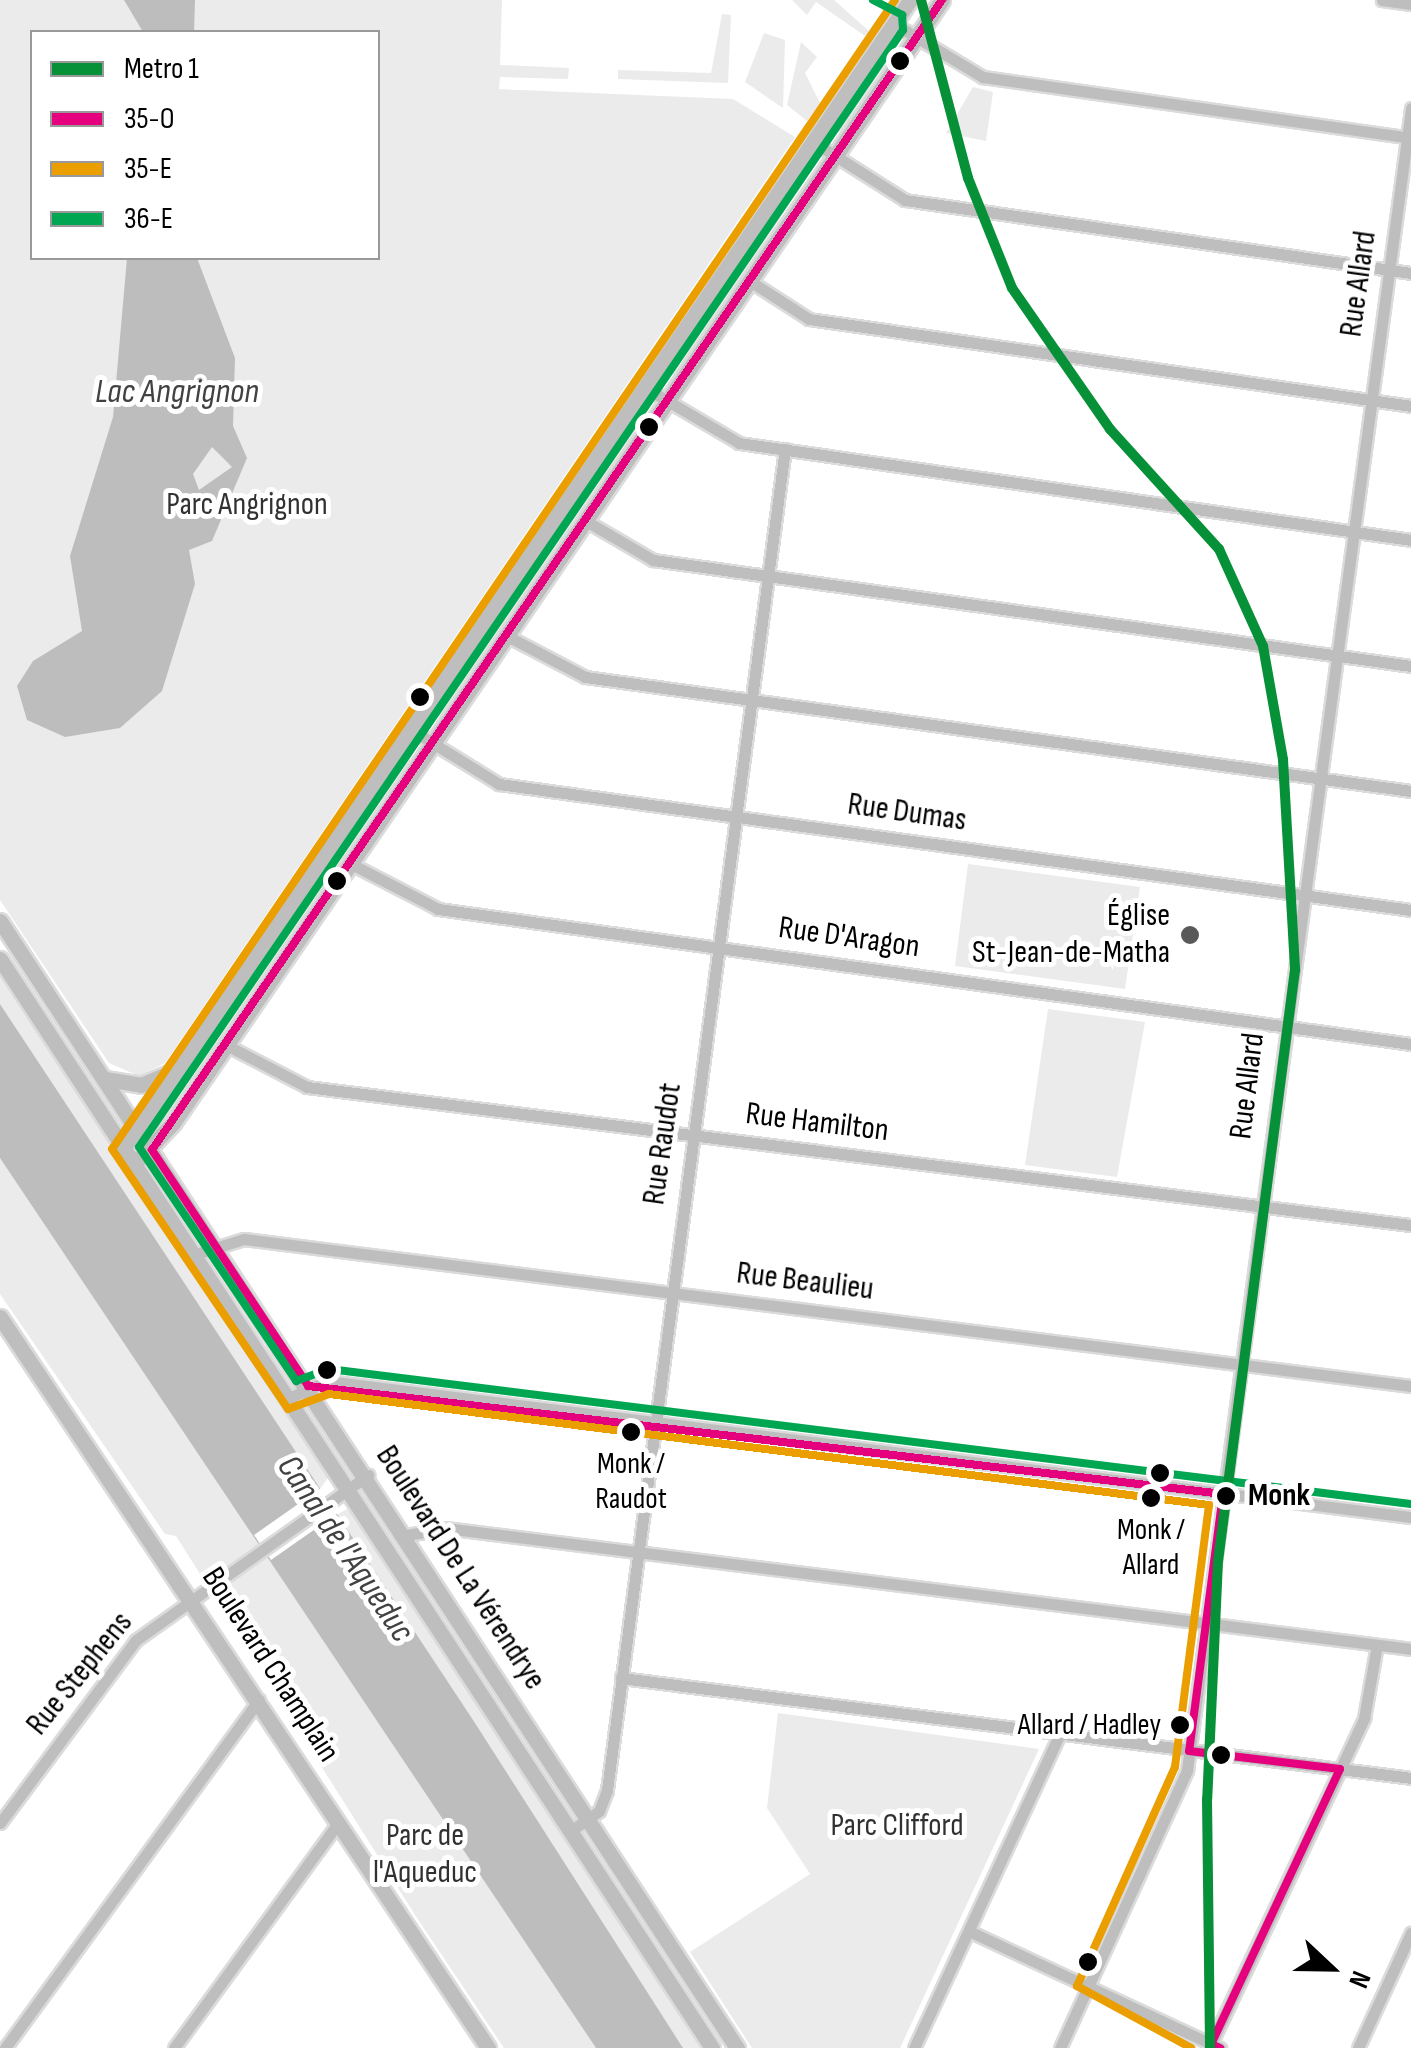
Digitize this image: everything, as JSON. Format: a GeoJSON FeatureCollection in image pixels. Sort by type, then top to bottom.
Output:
{"type":"FeatureCollection","features":[{"type":"Feature","properties":{"kind":"main road"},"geometry":{"type":"LineString","coordinates":[[124,1146],[910,0]]}},
{"type":"Feature","properties":{"kind":"main road"},"geometry":{"type":"LineString","coordinates":[[135,1163],[152,1150],[226,1045],[942,0]]}},
{"type":"Feature","properties":{"kind":"main road","name":"Boulevard De La Vérendrye"},"geometry":{"type":"LineString","coordinates":[[0,921],[407,1535],[738,2048]]}},
{"type":"Feature","properties":{"kind":"main road","name":"Boulevard De La Vérendrye"},"geometry":{"type":"LineString","coordinates":[[0,959],[350,1487],[712,2048]]}},
{"type":"Feature","properties":{"kind":"main road"},"geometry":{"type":"LineString","coordinates":[[105,1079],[141,1085],[177,1069]]}},
{"type":"Feature","properties":{"kind":"main road","name":"Boulevard Champlain"},"geometry":{"type":"LineString","coordinates":[[0,1317],[192,1596],[488,2048]]}},
{"type":"Feature","properties":{"kind":"street"},"geometry":{"type":"LineString","coordinates":[[1382,0],[1411,4]]}},
{"type":"Feature","properties":{"kind":"street"},"geometry":{"type":"LineString","coordinates":[[893,23],[982,77],[1409,138]]}},
{"type":"Feature","properties":{"kind":"street","name":"Rue Allard"},"geometry":{"type":"LineString","coordinates":[[1060,2048],[1190,1751],[1283,1026],[1411,108]]}},
{"type":"Feature","properties":{"kind":"street"},"geometry":{"type":"LineString","coordinates":[[812,141],[834,159],[904,200],[1411,273]]}},
{"type":"Feature","properties":{"kind":"street"},"geometry":{"type":"LineString","coordinates":[[750,281],[808,319],[1411,406]]}},
{"type":"Feature","properties":{"kind":"street"},"geometry":{"type":"LineString","coordinates":[[644,388],[722,438],[1411,540]]}},
{"type":"Feature","properties":{"kind":"street","name":"Rue Raudot"},"geometry":{"type":"LineString","coordinates":[[589,1819],[606,1796],[784,449]]}},
{"type":"Feature","properties":{"kind":"street"},"geometry":{"type":"LineString","coordinates":[[586,521],[643,558],[1411,666]]}},
{"type":"Feature","properties":{"kind":"street"},"geometry":{"type":"LineString","coordinates":[[507,636],[576,676],[1411,791]]}},
{"type":"Feature","properties":{"kind":"street","name":"Rue Dumas"},"geometry":{"type":"LineString","coordinates":[[410,729],[499,784],[1411,910]]}},
{"type":"Feature","properties":{"kind":"street","name":"Rue D'Aragon"},"geometry":{"type":"LineString","coordinates":[[351,864],[424,906],[1411,1044]]}},
{"type":"Feature","properties":{"kind":"street","name":"Rue Hamilton"},"geometry":{"type":"LineString","coordinates":[[226,1045],[308,1087],[1411,1225]]}},
{"type":"Feature","properties":{"kind":"street"},"geometry":{"type":"LineString","coordinates":[[196,1254],[213,1242]]}},
{"type":"Feature","properties":{"kind":"street","name":"Rue Beaulieu"},"geometry":{"type":"LineString","coordinates":[[213,1242],[670,1292],[1411,1386]]}},
{"type":"Feature","properties":{"kind":"street"},"geometry":{"type":"LineString","coordinates":[[291,1397],[308,1386],[654,1422],[1411,1517]]}},
{"type":"Feature","properties":{"kind":"street","name":"Rue Stephens"},"geometry":{"type":"LineString","coordinates":[[0,1823],[122,1655],[192,1596],[368,1476]]}},
{"type":"Feature","properties":{"kind":"street"},"geometry":{"type":"LineString","coordinates":[[407,1535],[435,1527],[1411,1650]]}},
{"type":"Feature","properties":{"kind":"street"},"geometry":{"type":"LineString","coordinates":[[969,1930],[1213,2047],[1367,1708],[1377,1645]]}},
{"type":"Feature","properties":{"kind":"street"},"geometry":{"type":"LineString","coordinates":[[621,1678],[1411,1778]]}},
{"type":"Feature","properties":{"kind":"street"},"geometry":{"type":"LineString","coordinates":[[6,2048],[259,1700]]}},
{"type":"Feature","properties":{"kind":"street"},"geometry":{"type":"LineString","coordinates":[[914,2048],[1060,1734]]}},
{"type":"Feature","properties":{"kind":"street"},"geometry":{"type":"LineString","coordinates":[[572,1830],[589,1819]]}},
{"type":"Feature","properties":{"kind":"street"},"geometry":{"type":"LineString","coordinates":[[174,2048],[339,1822]]}},
{"type":"Feature","properties":{"kind":"street"},"geometry":{"type":"LineString","coordinates":[[1358,2048],[1411,1933]]}},
{"type":"Feature","properties":{"kind":"green space","name":"Parc Angrignon"},"geometry":{"type":"Polygon","coordinates":[[[0,0],[502,0],[500,65],[569,68],[568,79],[500,77],[499,89],[733,99],[795,137],[165,1063],[139,1076],[109,1063],[0,900],[0,0]]]}},
{"type":"Feature","properties":{"kind":"green space"},"geometry":{"type":"Polygon","coordinates":[[[792,0],[834,0],[869,31],[865,36],[816,2],[807,15],[792,0]]]}},
{"type":"Feature","properties":{"kind":"green space"},"geometry":{"type":"Polygon","coordinates":[[[722,14],[731,15],[728,83],[618,79],[618,70],[711,73],[722,14]]]}},
{"type":"Feature","properties":{"kind":"green space"},"geometry":{"type":"Polygon","coordinates":[[[764,33],[785,40],[783,108],[745,82],[764,33]]]}},
{"type":"Feature","properties":{"kind":"green space"},"geometry":{"type":"Polygon","coordinates":[[[801,42],[817,57],[805,73],[820,103],[807,121],[787,105],[801,42]]]}},
{"type":"Feature","properties":{"kind":"green space"},"geometry":{"type":"Polygon","coordinates":[[[886,44],[895,50],[843,135],[830,126],[886,44]]]}},
{"type":"Feature","properties":{"kind":"green space"},"geometry":{"type":"Polygon","coordinates":[[[973,87],[993,92],[986,141],[946,133],[973,87]]]}},
{"type":"Feature","properties":{"kind":"green space"},"geometry":{"type":"Polygon","coordinates":[[[805,163],[813,168],[676,378],[664,369],[805,163]]]}},
{"type":"Feature","properties":{"kind":"green space"},"geometry":{"type":"Polygon","coordinates":[[[635,411],[648,420],[442,720],[429,711],[635,411]]]}},
{"type":"Feature","properties":{"kind":"green space"},"geometry":{"type":"Polygon","coordinates":[[[400,753],[413,762],[166,1124],[153,1115],[400,753]]]}},
{"type":"Feature","properties":{"kind":"green space"},"geometry":{"type":"Polygon","coordinates":[[[968,864],[1140,887],[1125,989],[955,966],[968,864]]]}},
{"type":"Feature","properties":{"kind":"green space"},"geometry":{"type":"Polygon","coordinates":[[[0,978],[330,1475],[320,1489],[0,1004],[0,978]]]}},
{"type":"Feature","properties":{"kind":"green space"},"geometry":{"type":"Polygon","coordinates":[[[1048,1009],[1145,1022],[1117,1177],[1025,1165],[1048,1009]]]}},
{"type":"Feature","properties":{"kind":"green space","name":"Parc de l'Aqueduc"},"geometry":{"type":"Polygon","coordinates":[[[0,1158],[454,1824],[596,2048],[504,2048],[417,1918],[176,1536],[165,1534],[0,1294],[0,1158]]]}},
{"type":"Feature","properties":{"kind":"green space"},"geometry":{"type":"Polygon","coordinates":[[[347,1509],[361,1523],[700,2048],[683,2048],[336,1515],[347,1509]]]}},
{"type":"Feature","properties":{"kind":"green space","name":"Parc Clifford"},"geometry":{"type":"Polygon","coordinates":[[[778,1713],[1039,1749],[900,2048],[752,2048],[690,1952],[810,1874],[767,1808],[778,1713]]]}},
{"type":"Feature","properties":{"kind":"water"},"geometry":{"type":"Polygon","coordinates":[[[124,0],[195,0],[194,30],[142,30],[124,0]]]}},
{"type":"Feature","properties":{"kind":"water","name":"Lac Angrignon"},"geometry":{"type":"Polygon","coordinates":[[[127,260],[198,260],[235,358],[233,426],[247,458],[212,541],[189,550],[195,584],[162,691],[120,728],[65,737],[27,720],[17,686],[33,661],[82,631],[70,556],[113,417],[127,260]],[[212,447],[193,474],[199,490],[232,467],[212,447]]]}},
{"type":"Feature","properties":{"kind":"water","name":"Canal de l'Aqueduc"},"geometry":{"type":"Polygon","coordinates":[[[0,1004],[473,1720],[683,2048],[596,2048],[0,1158],[0,1004]]]}},
{"type":"Feature","properties":{"kind":"pier"},"geometry":{"type":"Polygon","coordinates":[[[321,1488],[338,1513],[271,1560],[254,1535],[321,1488]]]}},
{"type":"Feature","properties":{"kind":"metro line","name":"1"},"geometry":{"type":"LineString","coordinates":[[921,0],[968,178],[1012,288],[1110,429],[1219,549],[1263,646],[1283,760],[1295,970],[1218,1561],[1207,1799],[1210,2048]]}},
{"type":"Feature","properties":{"kind":"transit line","name":"36-E"},"geometry":{"type":"LineString","coordinates":[[873,0],[902,15],[903,30],[139,1147],[296,1381],[329,1369],[1411,1504]]}},
{"type":"Feature","properties":{"kind":"transit line","name":"35-E"},"geometry":{"type":"LineString","coordinates":[[895,0],[112,1149],[288,1409],[329,1394],[1209,1505],[1175,1767],[1077,1986],[1191,2048]]}},
{"type":"Feature","properties":{"kind":"transit line","name":"35-O"},"geometry":{"type":"LineString","coordinates":[[942,0],[152,1150],[308,1386],[1223,1494],[1189,1751],[1340,1769],[1211,2044],[1220,2048]]}},
{"type":"Feature","properties":{"kind":"place","name":"Église St-Jean-de-Matha"},"geometry":{"type":"Point","coordinates":[1190,935]}},
{"type":"Feature","properties":{"kind":"place","name":"Monk / Raudot"},"geometry":{"type":"Point","coordinates":[631,1432]}},
{"type":"Feature","properties":{"kind":"place","name":"Monk"},"geometry":{"type":"Point","coordinates":[1226,1496]}},
{"type":"Feature","properties":{"kind":"place","name":"Monk / Allard"},"geometry":{"type":"Point","coordinates":[1151,1498]}},
{"type":"Feature","properties":{"kind":"place","name":"Allard / Hadley"},"geometry":{"type":"Point","coordinates":[1180,1725]}}]}
